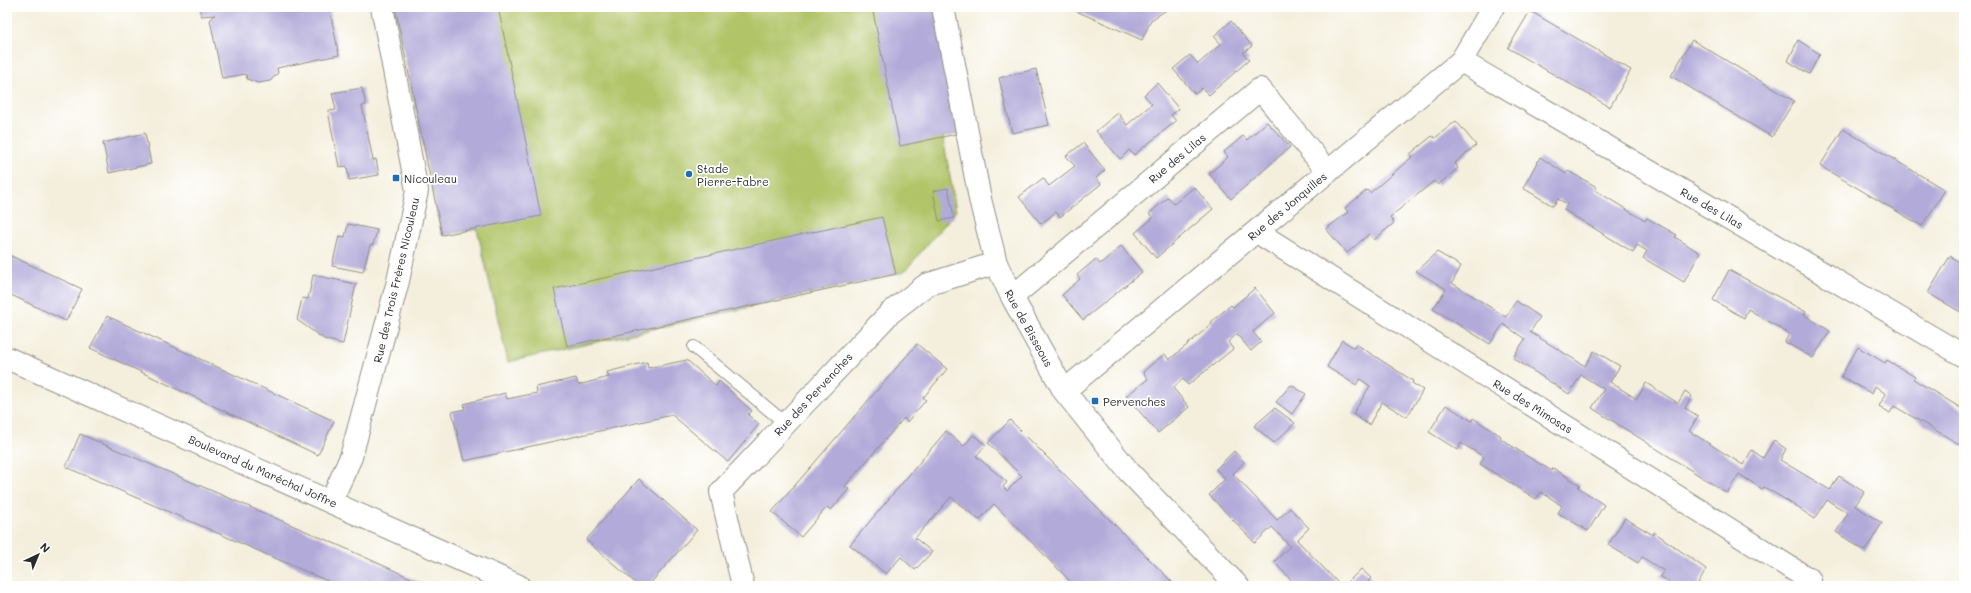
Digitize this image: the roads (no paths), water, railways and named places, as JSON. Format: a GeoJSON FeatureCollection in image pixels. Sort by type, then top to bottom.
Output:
{"type":"FeatureCollection","features":[{"type":"Feature","properties":{"kind":"street","name":"Rue des Trois Frères Nicouleau"},"geometry":{"type":"LineString","coordinates":[[331,501],[351,457],[398,282],[417,191],[382,7]]}},
{"type":"Feature","properties":{"kind":"street","name":"Rue de Bisseous"},"geometry":{"type":"LineString","coordinates":[[943,7],[980,199],[996,263],[1012,297],[1064,391],[1129,472],[1238,586]]}},
{"type":"Feature","properties":{"kind":"street","name":"Rue des Jonquilles"},"geometry":{"type":"LineString","coordinates":[[1064,391],[1257,232],[1460,60],[1493,7]]}},
{"type":"Feature","properties":{"kind":"street","name":"Rue des Lilas"},"geometry":{"type":"LineString","coordinates":[[1460,60],[1964,356]]}},
{"type":"Feature","properties":{"kind":"street","name":"Rue des Lilas"},"geometry":{"type":"LineString","coordinates":[[1012,297],[1260,88],[1328,172]]}},
{"type":"Feature","properties":{"kind":"street","name":"Rue des Mimosas"},"geometry":{"type":"LineString","coordinates":[[1257,232],[1812,584]]}},
{"type":"Feature","properties":{"kind":"street","name":"Rue des Pervenches"},"geometry":{"type":"LineString","coordinates":[[743,586],[721,492],[890,313],[926,285],[996,263]]}},
{"type":"Feature","properties":{"kind":"street","name":"Boulevard du Maréchal Joffre"},"geometry":{"type":"LineString","coordinates":[[7,358],[519,586]]}},
{"type":"Feature","properties":{"kind":"lane"},"geometry":{"type":"LineString","coordinates":[[694,347],[785,424]]}},
{"type":"Feature","properties":{"kind":"place","name":"Stade Pierre-Fabre"},"geometry":{"type":"Point","coordinates":[689,174]}},
{"type":"Feature","properties":{"kind":"place","name":"Nicouleau"},"geometry":{"type":"Point","coordinates":[396,178]}},
{"type":"Feature","properties":{"kind":"place","name":"Pervenches"},"geometry":{"type":"Point","coordinates":[1095,401]}}]}
